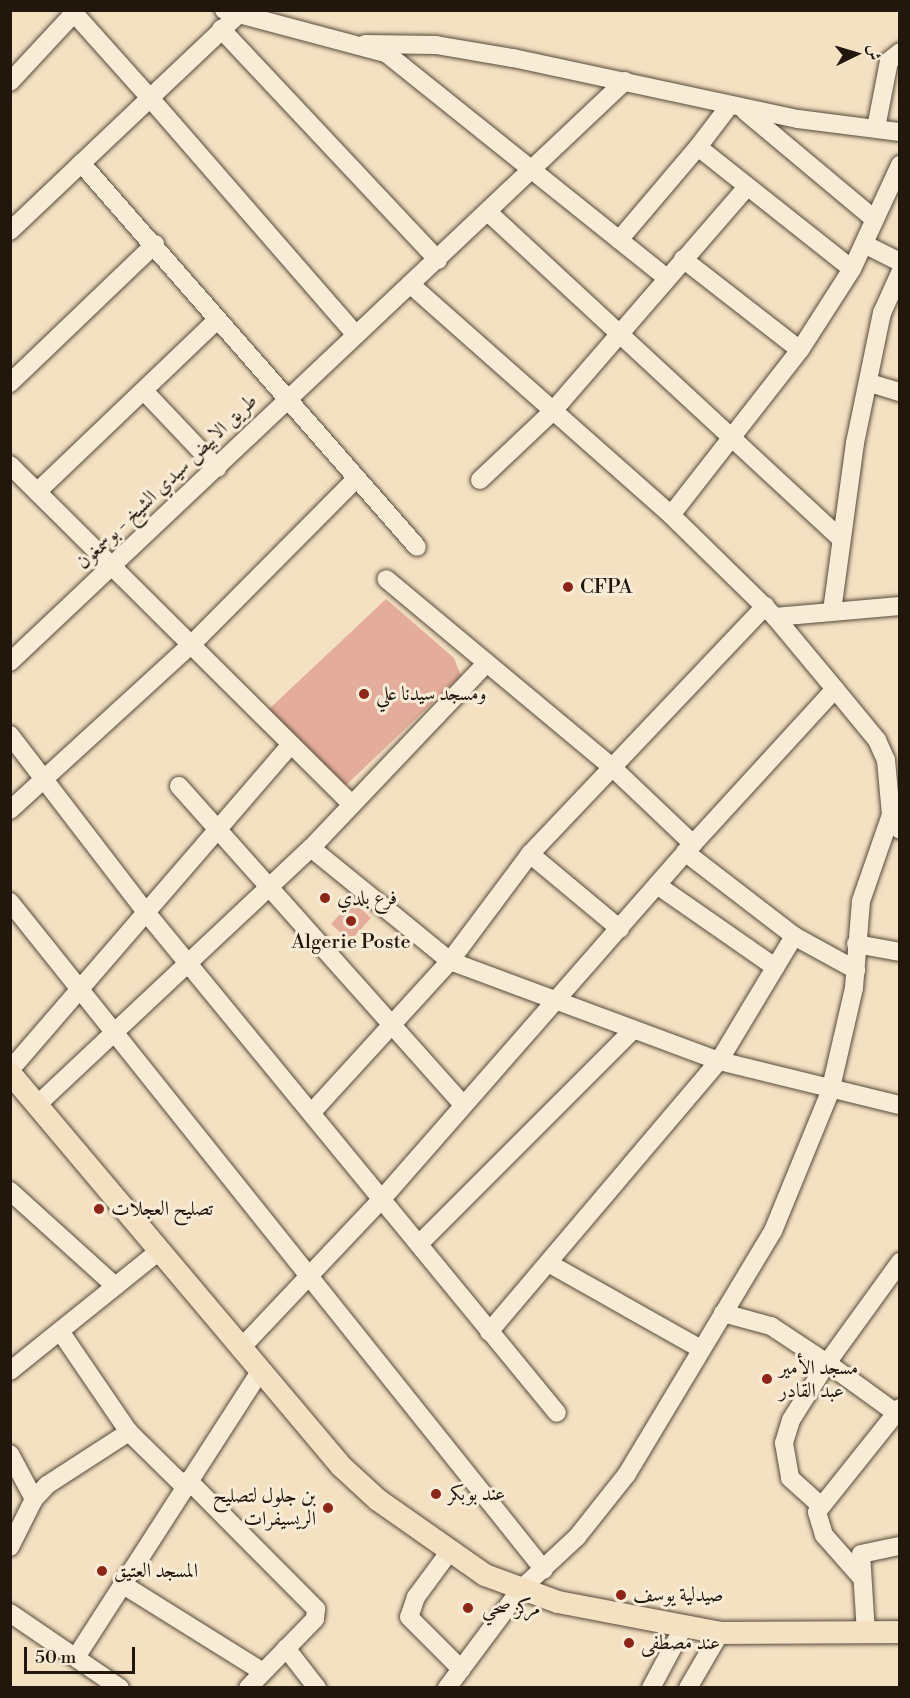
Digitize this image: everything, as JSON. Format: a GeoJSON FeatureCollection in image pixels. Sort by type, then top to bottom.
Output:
{"type":"FeatureCollection","features":[{"type":"Feature","properties":{"kind":"main road"},"geometry":{"type":"LineString","coordinates":[[10,1072],[240,1349],[341,1466],[450,1551],[520,1590],[683,1628],[720,1633],[900,1632]]}},
{"type":"Feature","properties":{"kind":"street"},"geometry":{"type":"LineString","coordinates":[[10,82],[76,12],[356,335]]}},
{"type":"Feature","properties":{"kind":"street"},"geometry":{"type":"LineString","coordinates":[[10,231],[150,98],[236,12],[365,44],[436,45],[625,81],[736,107],[900,132]]}},
{"type":"Feature","properties":{"kind":"street"},"geometry":{"type":"LineString","coordinates":[[221,29],[438,260]]}},
{"type":"Feature","properties":{"kind":"street"},"geometry":{"type":"LineString","coordinates":[[365,44],[402,64],[666,277]]}},
{"type":"Feature","properties":{"kind":"street"},"geometry":{"type":"LineString","coordinates":[[876,128],[889,61],[900,52]]}},
{"type":"Feature","properties":{"kind":"street","name":"طريق الابيض سيدي الشيخ - بوسمغون"},"geometry":{"type":"LineString","coordinates":[[10,662],[112,569],[286,398],[535,171],[625,81]]}},
{"type":"Feature","properties":{"kind":"street"},"geometry":{"type":"LineString","coordinates":[[619,240],[698,147],[736,107]]}},
{"type":"Feature","properties":{"kind":"street"},"geometry":{"type":"LineString","coordinates":[[736,107],[874,219]]}},
{"type":"Feature","properties":{"kind":"street"},"geometry":{"type":"LineString","coordinates":[[698,147],[745,189],[852,269]]}},
{"type":"Feature","properties":{"kind":"street"},"geometry":{"type":"LineString","coordinates":[[81,163],[155,244],[417,547]]}},
{"type":"Feature","properties":{"kind":"street"},"geometry":{"type":"LineString","coordinates":[[671,515],[735,439],[800,350],[852,269],[900,165]]}},
{"type":"Feature","properties":{"kind":"street"},"geometry":{"type":"LineString","coordinates":[[480,480],[552,412],[619,329],[745,189]]}},
{"type":"Feature","properties":{"kind":"street"},"geometry":{"type":"LineString","coordinates":[[489,213],[619,329],[841,539]]}},
{"type":"Feature","properties":{"kind":"street"},"geometry":{"type":"LineString","coordinates":[[10,383],[155,244]]}},
{"type":"Feature","properties":{"kind":"street"},"geometry":{"type":"LineString","coordinates":[[864,244],[900,262]]}},
{"type":"Feature","properties":{"kind":"street"},"geometry":{"type":"LineString","coordinates":[[683,259],[800,350]]}},
{"type":"Feature","properties":{"kind":"street"},"geometry":{"type":"LineString","coordinates":[[832,611],[853,451],[870,383],[882,313],[900,273]]}},
{"type":"Feature","properties":{"kind":"street"},"geometry":{"type":"LineString","coordinates":[[410,284],[671,515],[770,611],[864,720],[893,762],[895,822],[865,884],[856,944],[856,970],[830,1092],[773,1231],[627,1474],[543,1570],[520,1590],[447,1688]]}},
{"type":"Feature","properties":{"kind":"street"},"geometry":{"type":"LineString","coordinates":[[37,492],[145,392],[218,319]]}},
{"type":"Feature","properties":{"kind":"street"},"geometry":{"type":"LineString","coordinates":[[870,383],[900,392]]}},
{"type":"Feature","properties":{"kind":"street"},"geometry":{"type":"LineString","coordinates":[[145,392],[217,468]]}},
{"type":"Feature","properties":{"kind":"street"},"geometry":{"type":"LineString","coordinates":[[11,466],[112,569],[352,805]]}},
{"type":"Feature","properties":{"kind":"street"},"geometry":{"type":"LineString","coordinates":[[10,810],[190,645],[356,479]]}},
{"type":"Feature","properties":{"kind":"street"},"geometry":{"type":"LineString","coordinates":[[386,579],[484,666],[613,768],[689,848],[794,936],[856,970]]}},
{"type":"Feature","properties":{"kind":"street"},"geometry":{"type":"LineString","coordinates":[[313,1111],[450,961],[530,855],[613,768],[770,611],[832,611],[900,606]]}},
{"type":"Feature","properties":{"kind":"street"},"geometry":{"type":"LineString","coordinates":[[37,1105],[269,882],[311,848],[484,666]]}},
{"type":"Feature","properties":{"kind":"street"},"geometry":{"type":"LineString","coordinates":[[240,1349],[381,1200],[689,848],[835,689]]}},
{"type":"Feature","properties":{"kind":"street"},"geometry":{"type":"LineString","coordinates":[[10,735],[145,911],[313,1111],[381,1200],[557,1413]]}},
{"type":"Feature","properties":{"kind":"street"},"geometry":{"type":"LineString","coordinates":[[10,1072],[84,988],[145,911],[220,829],[291,744]]}},
{"type":"Feature","properties":{"kind":"street"},"geometry":{"type":"LineString","coordinates":[[179,786],[269,882],[463,1105]]}},
{"type":"Feature","properties":{"kind":"street"},"geometry":{"type":"LineString","coordinates":[[311,848],[450,961],[631,1032],[718,1061],[830,1092],[900,1105]]}},
{"type":"Feature","properties":{"kind":"street"},"geometry":{"type":"LineString","coordinates":[[530,855],[620,929]]}},
{"type":"Feature","properties":{"kind":"street"},"geometry":{"type":"LineString","coordinates":[[657,885],[776,967]]}},
{"type":"Feature","properties":{"kind":"street"},"geometry":{"type":"LineString","coordinates":[[10,902],[116,1028],[308,1279],[543,1570]]}},
{"type":"Feature","properties":{"kind":"street"},"geometry":{"type":"LineString","coordinates":[[489,1332],[550,1263],[718,1061],[794,936]]}},
{"type":"Feature","properties":{"kind":"street"},"geometry":{"type":"LineString","coordinates":[[856,944],[900,952]]}},
{"type":"Feature","properties":{"kind":"street"},"geometry":{"type":"LineString","coordinates":[[419,1244],[631,1032]]}},
{"type":"Feature","properties":{"kind":"street"},"geometry":{"type":"LineString","coordinates":[[10,1191],[114,1285]]}},
{"type":"Feature","properties":{"kind":"street"},"geometry":{"type":"LineString","coordinates":[[10,1371],[159,1251]]}},
{"type":"Feature","properties":{"kind":"street"},"geometry":{"type":"LineString","coordinates":[[820,1505],[790,1478],[784,1443],[792,1420],[827,1363],[900,1262]]}},
{"type":"Feature","properties":{"kind":"street"},"geometry":{"type":"LineString","coordinates":[[550,1263],[701,1349]]}},
{"type":"Feature","properties":{"kind":"street"},"geometry":{"type":"LineString","coordinates":[[723,1313],[771,1326],[827,1363],[895,1421],[820,1505],[821,1530],[861,1577]]}},
{"type":"Feature","properties":{"kind":"street"},"geometry":{"type":"LineString","coordinates":[[60,1331],[129,1432],[314,1605],[315,1619],[248,1688]]}},
{"type":"Feature","properties":{"kind":"street"},"geometry":{"type":"LineString","coordinates":[[78,1654],[186,1483],[260,1372]]}},
{"type":"Feature","properties":{"kind":"street"},"geometry":{"type":"LineString","coordinates":[[10,1547],[34,1499],[61,1473],[129,1432]]}},
{"type":"Feature","properties":{"kind":"street"},"geometry":{"type":"LineString","coordinates":[[10,1454],[34,1499]]}},
{"type":"Feature","properties":{"kind":"street"},"geometry":{"type":"LineString","coordinates":[[866,1633],[861,1577],[864,1551],[900,1545]]}},
{"type":"Feature","properties":{"kind":"street"},"geometry":{"type":"LineString","coordinates":[[450,1551],[416,1597],[409,1617],[461,1669]]}},
{"type":"Feature","properties":{"kind":"street"},"geometry":{"type":"LineString","coordinates":[[123,1584],[263,1672]]}},
{"type":"Feature","properties":{"kind":"street"},"geometry":{"type":"LineString","coordinates":[[10,1613],[78,1654],[120,1688]]}},
{"type":"Feature","properties":{"kind":"street"},"geometry":{"type":"LineString","coordinates":[[651,1688],[683,1628]]}},
{"type":"Feature","properties":{"kind":"street"},"geometry":{"type":"LineString","coordinates":[[688,1688],[720,1633]]}},
{"type":"Feature","properties":{"kind":"street"},"geometry":{"type":"LineString","coordinates":[[286,1648],[317,1688]]}},
{"type":"Feature","properties":{"kind":"building","name":"ومسجد سيدنا علي"},"geometry":{"type":"Polygon","coordinates":[[[386,599],[454,658],[461,676],[344,787],[267,711],[386,599]]]}},
{"type":"Feature","properties":{"kind":"building","name":"Algerie Poste"},"geometry":{"type":"Polygon","coordinates":[[[352,901],[371,918],[350,941],[331,924],[352,901]]]}},
{"type":"Feature","properties":{"kind":"place","name":"CFPA"},"geometry":{"type":"Point","coordinates":[568,587]}},
{"type":"Feature","properties":{"kind":"place","name":"ومسجد سيدنا علي"},"geometry":{"type":"Point","coordinates":[364,694]}},
{"type":"Feature","properties":{"kind":"place","name":"فرع بلدي"},"geometry":{"type":"Point","coordinates":[325,898]}},
{"type":"Feature","properties":{"kind":"place","name":"Algerie Poste"},"geometry":{"type":"Point","coordinates":[351,921]}},
{"type":"Feature","properties":{"kind":"place","name":"تصليح العجلات"},"geometry":{"type":"Point","coordinates":[99,1209]}},
{"type":"Feature","properties":{"kind":"place","name":"مسجد الأمير عبد القادر"},"geometry":{"type":"Point","coordinates":[767,1379]}},
{"type":"Feature","properties":{"kind":"place","name":"عند بوبكر"},"geometry":{"type":"Point","coordinates":[436,1494]}},
{"type":"Feature","properties":{"kind":"place","name":"بن جلول لتصليح الريسيفرات"},"geometry":{"type":"Point","coordinates":[328,1508]}},
{"type":"Feature","properties":{"kind":"place","name":"المسجد العتيق"},"geometry":{"type":"Point","coordinates":[102,1571]}},
{"type":"Feature","properties":{"kind":"place","name":"صيدلية يوسف"},"geometry":{"type":"Point","coordinates":[621,1595]}},
{"type":"Feature","properties":{"kind":"place","name":"مركز صحي"},"geometry":{"type":"Point","coordinates":[468,1608]}},
{"type":"Feature","properties":{"kind":"place","name":"عند مصطفى"},"geometry":{"type":"Point","coordinates":[629,1643]}}]}
